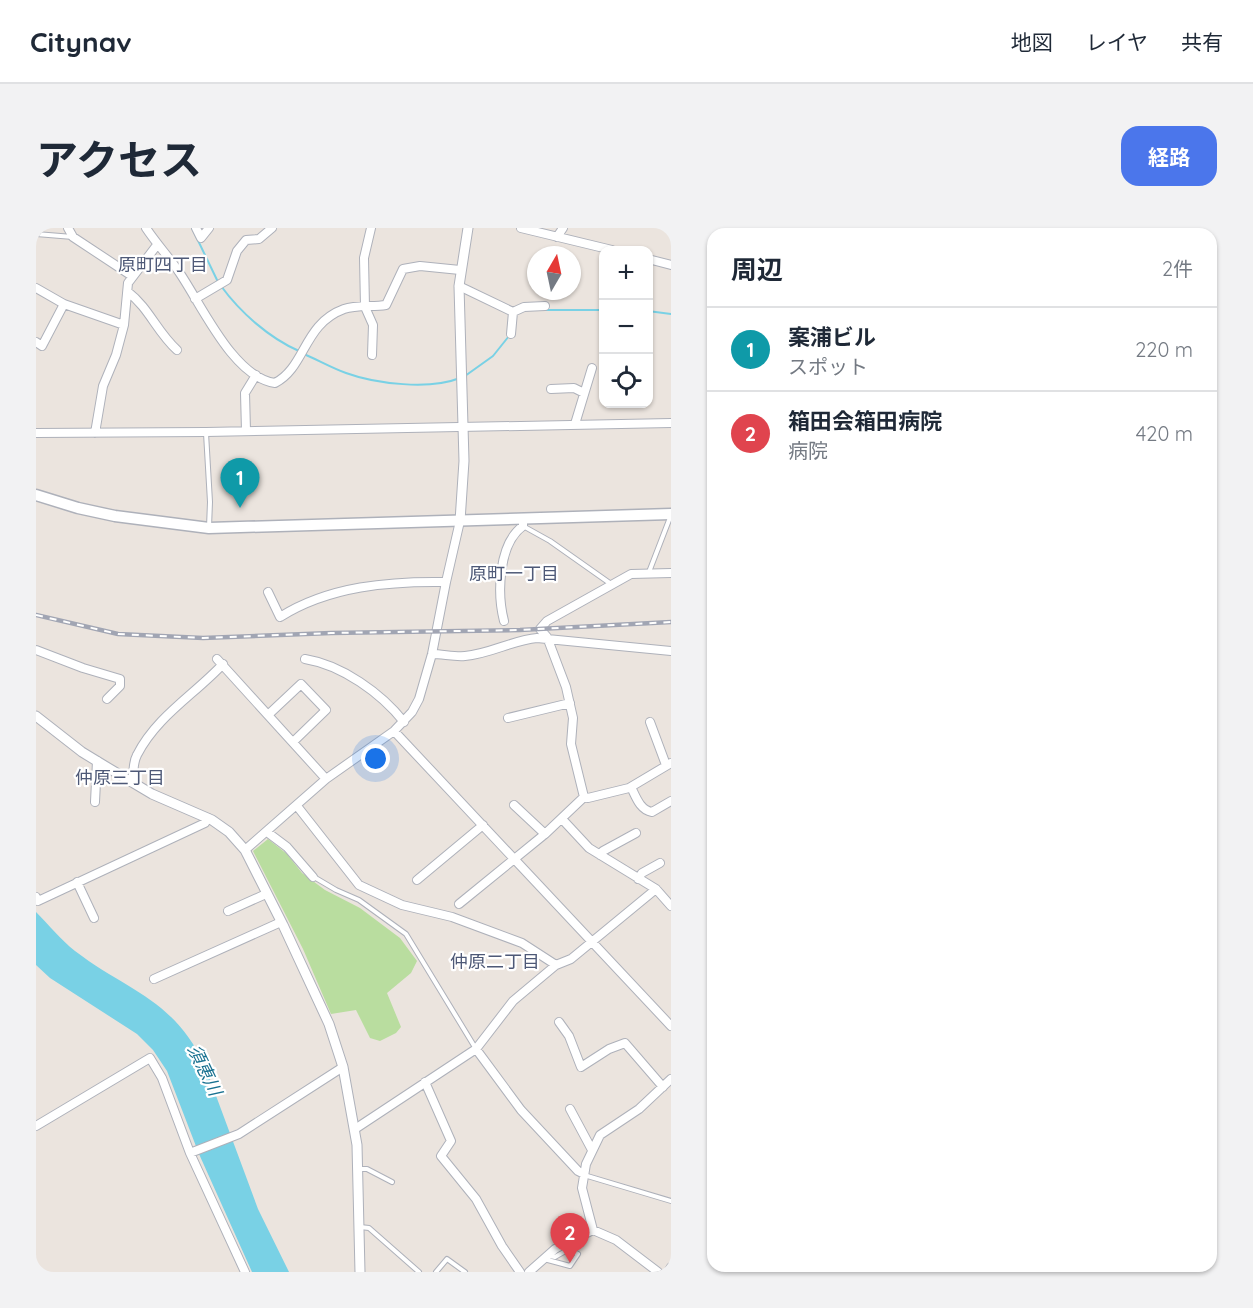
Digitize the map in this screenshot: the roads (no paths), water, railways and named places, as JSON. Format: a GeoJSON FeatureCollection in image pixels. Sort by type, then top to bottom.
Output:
{"type":"FeatureCollection","features":[{"type":"Feature","properties":{"kind":"main road"},"geometry":{"type":"LineString","coordinates":[[36,495],[115,516],[210,528],[460,521],[523,522],[671,514]]}},
{"type":"Feature","properties":{"kind":"street"},"geometry":{"type":"LineString","coordinates":[[68,228],[73,237],[132,276]]}},
{"type":"Feature","properties":{"kind":"street"},"geometry":{"type":"LineString","coordinates":[[146,228],[157,246],[178,270],[214,330],[234,357],[255,375],[275,383],[288,375],[312,333],[324,321],[345,309],[386,306],[403,269],[420,266],[460,270]]}},
{"type":"Feature","properties":{"kind":"street"},"geometry":{"type":"LineString","coordinates":[[196,228],[201,238],[209,228]]}},
{"type":"Feature","properties":{"kind":"street"},"geometry":{"type":"LineString","coordinates":[[195,299],[227,280],[237,251],[246,240],[259,239],[273,228]]}},
{"type":"Feature","properties":{"kind":"street"},"geometry":{"type":"LineString","coordinates":[[371,228],[364,258],[365,307],[373,325],[372,355]]}},
{"type":"Feature","properties":{"kind":"street"},"geometry":{"type":"LineString","coordinates":[[245,850],[326,779],[394,731],[404,722],[419,699],[432,654],[460,521],[464,484],[459,286],[468,228]]}},
{"type":"Feature","properties":{"kind":"street"},"geometry":{"type":"LineString","coordinates":[[521,228],[599,247]]}},
{"type":"Feature","properties":{"kind":"street"},"geometry":{"type":"LineString","coordinates":[[557,237],[563,228]]}},
{"type":"Feature","properties":{"kind":"street"},"geometry":{"type":"LineString","coordinates":[[95,434],[103,386],[116,355],[124,325],[128,283],[157,246]]}},
{"type":"Feature","properties":{"kind":"street"},"geometry":{"type":"LineString","coordinates":[[653,261],[671,265]]}},
{"type":"Feature","properties":{"kind":"street"},"geometry":{"type":"LineString","coordinates":[[459,286],[513,312]]}},
{"type":"Feature","properties":{"kind":"street"},"geometry":{"type":"LineString","coordinates":[[36,288],[64,303],[124,325]]}},
{"type":"Feature","properties":{"kind":"street"},"geometry":{"type":"LineString","coordinates":[[128,292],[141,302],[164,338],[177,350]]}},
{"type":"Feature","properties":{"kind":"street"},"geometry":{"type":"LineString","coordinates":[[36,342],[42,346],[64,303]]}},
{"type":"Feature","properties":{"kind":"street"},"geometry":{"type":"LineString","coordinates":[[513,312],[524,307],[544,306]]}},
{"type":"Feature","properties":{"kind":"street"},"geometry":{"type":"LineString","coordinates":[[511,334],[513,312]]}},
{"type":"Feature","properties":{"kind":"street"},"geometry":{"type":"LineString","coordinates":[[575,424],[592,368]]}},
{"type":"Feature","properties":{"kind":"street"},"geometry":{"type":"LineString","coordinates":[[246,432],[245,393],[255,375]]}},
{"type":"Feature","properties":{"kind":"street"},"geometry":{"type":"LineString","coordinates":[[551,389],[574,388],[584,393]]}},
{"type":"Feature","properties":{"kind":"street"},"geometry":{"type":"LineString","coordinates":[[36,433],[246,432],[671,423]]}},
{"type":"Feature","properties":{"kind":"street"},"geometry":{"type":"LineString","coordinates":[[504,621],[500,583],[505,555],[507,545],[523,522]]}},
{"type":"Feature","properties":{"kind":"street"},"geometry":{"type":"LineString","coordinates":[[584,797],[571,744],[573,718],[566,687],[547,638],[540,629],[547,621],[631,574],[671,573]]}},
{"type":"Feature","properties":{"kind":"street"},"geometry":{"type":"LineString","coordinates":[[268,592],[280,617],[316,600],[357,589],[383,585],[446,582]]}},
{"type":"Feature","properties":{"kind":"street"},"geometry":{"type":"LineString","coordinates":[[432,654],[464,656],[508,646],[525,639],[547,638],[671,651]]}},
{"type":"Feature","properties":{"kind":"street"},"geometry":{"type":"LineString","coordinates":[[36,650],[82,668],[120,679],[120,686],[107,699]]}},
{"type":"Feature","properties":{"kind":"street"},"geometry":{"type":"LineString","coordinates":[[305,659],[319,661],[347,675],[382,700],[404,722]]}},
{"type":"Feature","properties":{"kind":"street"},"geometry":{"type":"LineString","coordinates":[[131,782],[137,754],[162,718],[220,662],[326,779]]}},
{"type":"Feature","properties":{"kind":"street"},"geometry":{"type":"LineString","coordinates":[[268,715],[301,684],[326,710],[293,742]]}},
{"type":"Feature","properties":{"kind":"street"},"geometry":{"type":"LineString","coordinates":[[508,718],[570,703]]}},
{"type":"Feature","properties":{"kind":"street"},"geometry":{"type":"LineString","coordinates":[[36,716],[82,753],[152,794],[208,818],[230,832],[245,850],[328,1024],[343,1067],[355,1128],[360,1272]]}},
{"type":"Feature","properties":{"kind":"street"},"geometry":{"type":"LineString","coordinates":[[584,797],[588,798],[631,787],[668,764],[650,722]]}},
{"type":"Feature","properties":{"kind":"street"},"geometry":{"type":"LineString","coordinates":[[394,731],[671,1026]]}},
{"type":"Feature","properties":{"kind":"street"},"geometry":{"type":"LineString","coordinates":[[95,802],[97,761]]}},
{"type":"Feature","properties":{"kind":"street"},"geometry":{"type":"LineString","coordinates":[[631,787],[642,808],[646,811],[652,812],[671,801]]}},
{"type":"Feature","properties":{"kind":"street"},"geometry":{"type":"LineString","coordinates":[[459,904],[545,834],[584,797]]}},
{"type":"Feature","properties":{"kind":"street"},"geometry":{"type":"LineString","coordinates":[[514,805],[545,834]]}},
{"type":"Feature","properties":{"kind":"street"},"geometry":{"type":"LineString","coordinates":[[297,806],[359,885],[402,905],[452,917],[522,943],[556,965]]}},
{"type":"Feature","properties":{"kind":"street"},"geometry":{"type":"LineString","coordinates":[[36,897],[38,901],[205,823],[208,818]]}},
{"type":"Feature","properties":{"kind":"street"},"geometry":{"type":"LineString","coordinates":[[562,819],[589,848],[668,897],[671,906]]}},
{"type":"Feature","properties":{"kind":"street"},"geometry":{"type":"LineString","coordinates":[[417,880],[483,825]]}},
{"type":"Feature","properties":{"kind":"street"},"geometry":{"type":"LineString","coordinates":[[267,832],[286,847],[313,877]]}},
{"type":"Feature","properties":{"kind":"street"},"geometry":{"type":"LineString","coordinates":[[600,855],[603,851],[636,833]]}},
{"type":"Feature","properties":{"kind":"street"},"geometry":{"type":"LineString","coordinates":[[638,879],[642,873],[660,863]]}},
{"type":"Feature","properties":{"kind":"street"},"geometry":{"type":"LineString","coordinates":[[77,882],[94,918]]}},
{"type":"Feature","properties":{"kind":"street"},"geometry":{"type":"LineString","coordinates":[[355,1128],[476,1049],[513,1001],[556,965],[571,959],[656,889]]}},
{"type":"Feature","properties":{"kind":"street"},"geometry":{"type":"LineString","coordinates":[[228,910],[266,894]]}},
{"type":"Feature","properties":{"kind":"street"},"geometry":{"type":"LineString","coordinates":[[154,979],[281,922]]}},
{"type":"Feature","properties":{"kind":"street"},"geometry":{"type":"LineString","coordinates":[[559,1022],[569,1036],[581,1068],[609,1049],[626,1043],[663,1087]]}},
{"type":"Feature","properties":{"kind":"street"},"geometry":{"type":"LineString","coordinates":[[476,1049],[521,1110],[584,1174]]}},
{"type":"Feature","properties":{"kind":"street"},"geometry":{"type":"LineString","coordinates":[[36,1126],[150,1058],[162,1078],[245,1272]]}},
{"type":"Feature","properties":{"kind":"street"},"geometry":{"type":"LineString","coordinates":[[193,1152],[239,1134],[343,1067]]}},
{"type":"Feature","properties":{"kind":"street"},"geometry":{"type":"LineString","coordinates":[[593,1230],[582,1188],[592,1150],[600,1135],[639,1109],[671,1079]]}},
{"type":"Feature","properties":{"kind":"street"},"geometry":{"type":"LineString","coordinates":[[425,1082],[452,1141],[441,1156],[476,1199],[502,1246],[520,1272]]}},
{"type":"Feature","properties":{"kind":"street"},"geometry":{"type":"LineString","coordinates":[[570,1108],[592,1150]]}},
{"type":"Feature","properties":{"kind":"street"},"geometry":{"type":"LineString","coordinates":[[529,1272],[555,1249],[593,1230]]}},
{"type":"Feature","properties":{"kind":"street"},"geometry":{"type":"LineString","coordinates":[[593,1230],[616,1240],[658,1272]]}},
{"type":"Feature","properties":{"kind":"street"},"geometry":{"type":"LineString","coordinates":[[668,1272],[671,1267]]}},
{"type":"Feature","properties":{"kind":"lane"},"geometry":{"type":"LineString","coordinates":[[36,234],[73,237]]}},
{"type":"Feature","properties":{"kind":"lane"},"geometry":{"type":"LineString","coordinates":[[206,432],[210,528]]}},
{"type":"Feature","properties":{"kind":"lane"},"geometry":{"type":"LineString","coordinates":[[649,572],[671,514]]}},
{"type":"Feature","properties":{"kind":"lane"},"geometry":{"type":"LineString","coordinates":[[523,522],[611,585]]}},
{"type":"Feature","properties":{"kind":"lane"},"geometry":{"type":"LineString","coordinates":[[313,877],[336,891],[359,900],[406,934],[476,1049]]}},
{"type":"Feature","properties":{"kind":"lane"},"geometry":{"type":"LineString","coordinates":[[358,1168],[367,1168],[392,1182]]}},
{"type":"Feature","properties":{"kind":"lane"},"geometry":{"type":"LineString","coordinates":[[584,1174],[671,1201]]}},
{"type":"Feature","properties":{"kind":"lane"},"geometry":{"type":"LineString","coordinates":[[359,1227],[369,1228],[419,1272]]}},
{"type":"Feature","properties":{"kind":"lane"},"geometry":{"type":"LineString","coordinates":[[569,1249],[578,1254],[570,1266],[544,1257],[555,1257],[569,1249]]}},
{"type":"Feature","properties":{"kind":"lane"},"geometry":{"type":"LineString","coordinates":[[436,1272],[447,1259],[465,1272]]}},
{"type":"Feature","properties":{"kind":"water","name":"須恵川"},"geometry":{"type":"Polygon","coordinates":[[[36,912],[75,951],[164,1011],[193,1044],[205,1066],[258,1209],[289,1272],[252,1272],[199,1154],[167,1071],[153,1050],[137,1034],[50,978],[36,965],[36,912]]]}},
{"type":"Feature","properties":{"kind":"waterway"},"geometry":{"type":"LineString","coordinates":[[192,228],[218,282]]}},
{"type":"Feature","properties":{"kind":"waterway"},"geometry":{"type":"LineString","coordinates":[[221,286],[256,323],[277,339],[299,351]]}},
{"type":"Feature","properties":{"kind":"waterway"},"geometry":{"type":"LineString","coordinates":[[543,310],[599,310]]}},
{"type":"Feature","properties":{"kind":"waterway"},"geometry":{"type":"LineString","coordinates":[[653,312],[671,314]]}},
{"type":"Feature","properties":{"kind":"waterway"},"geometry":{"type":"LineString","coordinates":[[465,376],[493,356],[509,336]]}},
{"type":"Feature","properties":{"kind":"waterway"},"geometry":{"type":"LineString","coordinates":[[304,354],[346,373],[387,383],[434,384],[460,378]]}},
{"type":"Feature","properties":{"kind":"railway"},"geometry":{"type":"LineString","coordinates":[[36,615],[118,634],[203,638],[520,630],[671,622]]}},
{"type":"Feature","properties":{"kind":"place","name":"案浦ビル"},"geometry":{"type":"Point","coordinates":[240,508]}},
{"type":"Feature","properties":{"kind":"place","name":"箱田会箱田病院"},"geometry":{"type":"Point","coordinates":[570,1263]}},
{"type":"Feature","properties":{"kind":"district","name":"原町四丁目"},"geometry":{"type":"Point","coordinates":[163,264]}},
{"type":"Feature","properties":{"kind":"district","name":"原町一丁目"},"geometry":{"type":"Point","coordinates":[514,573]}},
{"type":"Feature","properties":{"kind":"district","name":"仲原三丁目"},"geometry":{"type":"Point","coordinates":[120,777]}},
{"type":"Feature","properties":{"kind":"district","name":"仲原二丁目"},"geometry":{"type":"Point","coordinates":[495,961]}}]}
